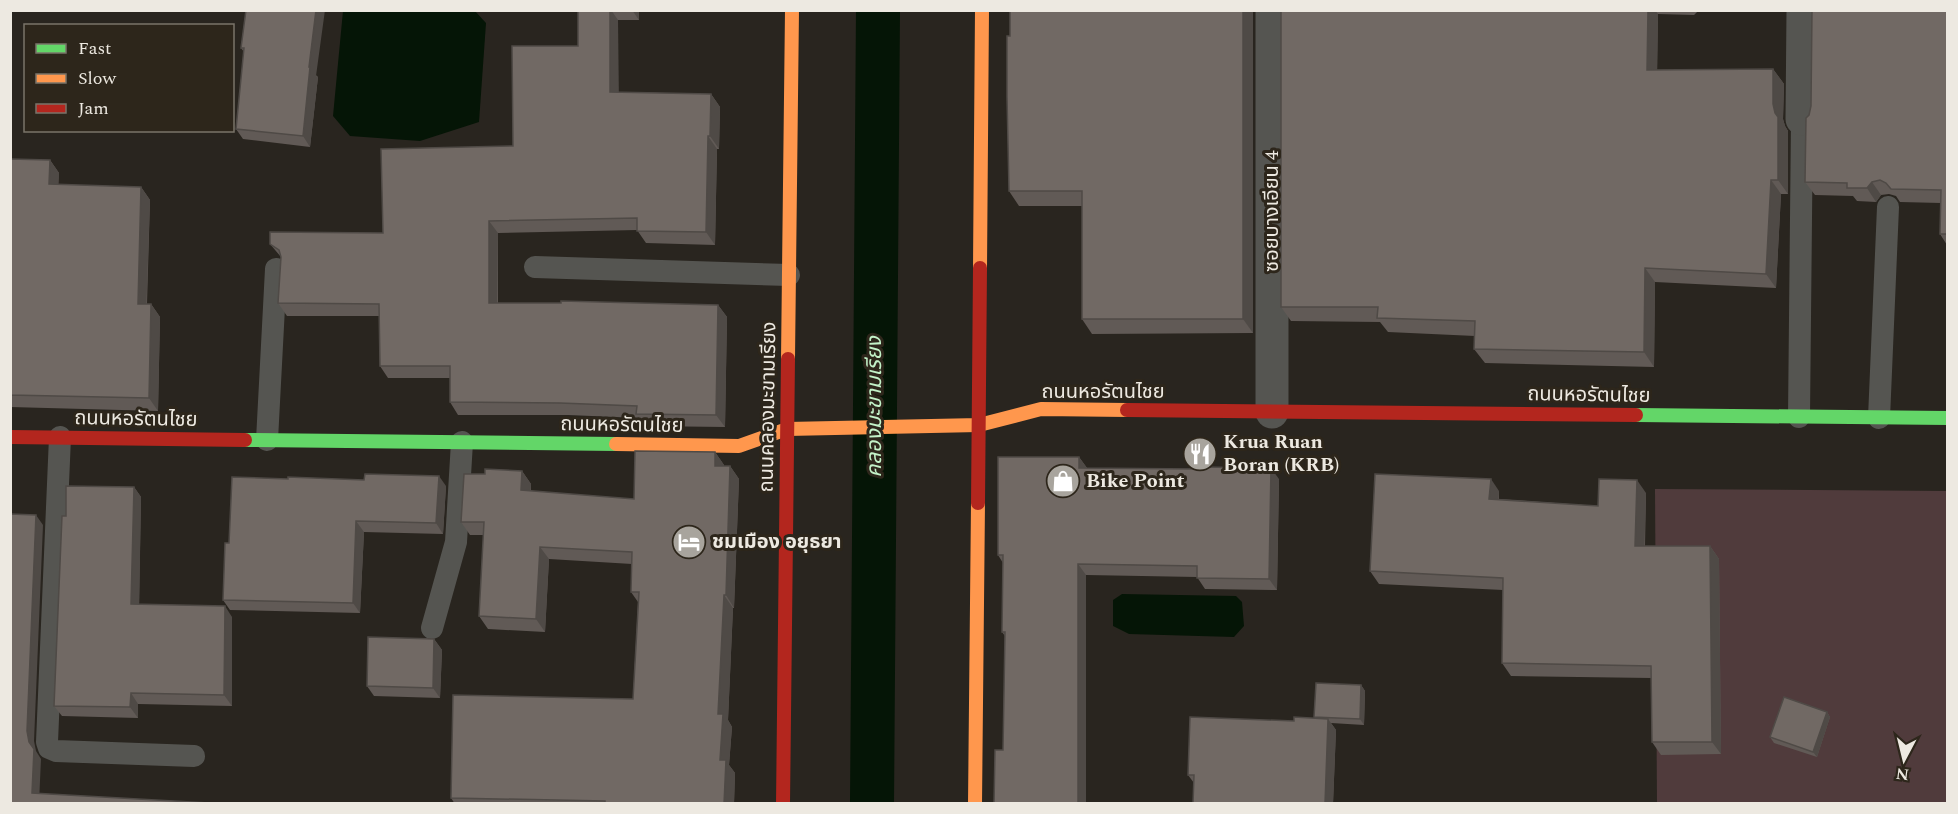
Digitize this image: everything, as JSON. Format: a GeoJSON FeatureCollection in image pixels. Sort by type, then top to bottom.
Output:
{"type":"FeatureCollection","features":[{"type":"Feature","properties":{"kind":"street","name":"ถนนคลองมะขามเรียง"},"geometry":{"type":"LineString","coordinates":[[783,804],[792,10]]}},
{"type":"Feature","properties":{"kind":"street"},"geometry":{"type":"LineString","coordinates":[[975,804],[982,10]]}},
{"type":"Feature","properties":{"kind":"street","name":"ซอยบางเอียน 4"},"geometry":{"type":"LineString","coordinates":[[1272,10],[1272,412]]}},
{"type":"Feature","properties":{"kind":"street"},"geometry":{"type":"LineString","coordinates":[[1802,119],[1803,10]]}},
{"type":"Feature","properties":{"kind":"street","name":"ถนนหอรัตนไชย"},"geometry":{"type":"LineString","coordinates":[[10,437],[739,446],[787,429],[979,425],[1041,409],[1947,418]]}},
{"type":"Feature","properties":{"kind":"lane"},"geometry":{"type":"LineString","coordinates":[[1799,417],[1802,119]]}},
{"type":"Feature","properties":{"kind":"lane"},"geometry":{"type":"LineString","coordinates":[[1879,418],[1888,207]]}},
{"type":"Feature","properties":{"kind":"lane"},"geometry":{"type":"LineString","coordinates":[[535,267],[789,275]]}},
{"type":"Feature","properties":{"kind":"lane"},"geometry":{"type":"LineString","coordinates":[[267,440],[276,269]]}},
{"type":"Feature","properties":{"kind":"lane"},"geometry":{"type":"LineString","coordinates":[[60,437],[47,742],[49,748],[56,751],[194,756]]}},
{"type":"Feature","properties":{"kind":"lane"},"geometry":{"type":"LineString","coordinates":[[432,627],[456,542],[462,442]]}},
{"type":"Feature","properties":{"kind":"shaded area"},"geometry":{"type":"Polygon","coordinates":[[[343,11],[475,11],[486,23],[479,122],[420,141],[350,136],[333,116],[343,11]]]}},
{"type":"Feature","properties":{"kind":"shaded area"},"geometry":{"type":"Polygon","coordinates":[[[1655,489],[1947,491],[1947,803],[1657,803],[1655,489]]]}},
{"type":"Feature","properties":{"kind":"shaded area"},"geometry":{"type":"Polygon","coordinates":[[[1122,594],[1236,596],[1242,602],[1244,626],[1234,637],[1129,634],[1113,626],[1113,600],[1122,594]]]}},
{"type":"Feature","properties":{"kind":"building"},"geometry":{"type":"Polygon","coordinates":[[[246,10],[316,10],[303,136],[236,129],[244,48],[241,48],[246,10]]]}},
{"type":"Feature","properties":{"kind":"building"},"geometry":{"type":"Polygon","coordinates":[[[578,10],[610,10],[610,92],[711,94],[706,232],[637,231],[637,218],[489,221],[489,303],[561,303],[561,301],[718,305],[716,415],[636,414],[637,406],[450,402],[450,366],[380,366],[379,304],[278,303],[281,257],[279,250],[270,244],[270,232],[383,233],[381,149],[513,146],[512,46],[578,46],[578,10]]]}},
{"type":"Feature","properties":{"kind":"building"},"geometry":{"type":"Polygon","coordinates":[[[1010,10],[1243,10],[1243,319],[1082,319],[1082,191],[1009,191],[1007,36],[1010,36],[1010,10]]]}},
{"type":"Feature","properties":{"kind":"building"},"geometry":{"type":"Polygon","coordinates":[[[1281,10],[1648,10],[1647,70],[1773,69],[1773,104],[1778,117],[1778,180],[1771,180],[1766,274],[1645,268],[1644,352],[1474,349],[1475,321],[1377,318],[1378,307],[1281,307],[1281,10]]]}},
{"type":"Feature","properties":{"kind":"building"},"geometry":{"type":"Polygon","coordinates":[[[1812,10],[1947,10],[1947,234],[1940,234],[1941,190],[1891,189],[1880,180],[1872,182],[1867,188],[1847,188],[1847,183],[1805,182],[1806,118],[1811,106],[1812,10]]]}},
{"type":"Feature","properties":{"kind":"building"},"geometry":{"type":"Polygon","coordinates":[[[10,159],[50,160],[49,184],[141,187],[138,304],[151,304],[149,398],[10,395],[10,159]]]}},
{"type":"Feature","properties":{"kind":"building"},"geometry":{"type":"Polygon","coordinates":[[[635,451],[715,452],[715,466],[730,466],[726,595],[724,595],[718,714],[723,714],[720,760],[726,760],[724,804],[605,804],[605,801],[451,798],[453,695],[633,699],[639,592],[631,592],[632,552],[540,547],[536,619],[479,616],[484,522],[461,522],[464,474],[485,474],[485,469],[522,471],[521,490],[634,499],[635,451]]]}},
{"type":"Feature","properties":{"kind":"building"},"geometry":{"type":"Polygon","coordinates":[[[998,457],[1079,457],[1079,468],[1271,468],[1269,579],[1197,578],[1197,566],[1078,564],[1078,804],[994,804],[995,750],[1003,750],[1005,632],[1002,632],[1003,555],[998,555],[998,457]]]}},
{"type":"Feature","properties":{"kind":"building"},"geometry":{"type":"Polygon","coordinates":[[[365,474],[439,476],[436,523],[356,521],[353,603],[223,600],[225,543],[229,543],[232,477],[364,480],[365,474]]]}},
{"type":"Feature","properties":{"kind":"building"},"geometry":{"type":"Polygon","coordinates":[[[1375,474],[1491,479],[1489,499],[1598,506],[1599,479],[1637,480],[1635,546],[1710,546],[1712,742],[1652,742],[1651,666],[1502,663],[1503,578],[1370,571],[1375,474]]]}},
{"type":"Feature","properties":{"kind":"building"},"geometry":{"type":"Polygon","coordinates":[[[66,486],[134,487],[131,604],[225,606],[224,695],[131,693],[130,707],[54,706],[62,516],[66,516],[66,486]]]}},
{"type":"Feature","properties":{"kind":"building"},"geometry":{"type":"Polygon","coordinates":[[[10,514],[36,515],[27,731],[29,742],[34,749],[32,793],[227,804],[10,804],[10,514]]]}},
{"type":"Feature","properties":{"kind":"building"},"geometry":{"type":"Polygon","coordinates":[[[368,637],[434,639],[433,688],[367,686],[368,637]]]}},
{"type":"Feature","properties":{"kind":"building"},"geometry":{"type":"Polygon","coordinates":[[[1316,683],[1361,685],[1360,719],[1314,717],[1316,683]]]}},
{"type":"Feature","properties":{"kind":"building"},"geometry":{"type":"Polygon","coordinates":[[[1784,697],[1827,712],[1813,752],[1770,737],[1784,697]]]}},
{"type":"Feature","properties":{"kind":"building"},"geometry":{"type":"Polygon","coordinates":[[[1190,717],[1294,721],[1294,717],[1328,719],[1325,804],[1193,804],[1194,775],[1188,775],[1190,717]]]}},
{"type":"Feature","properties":{"kind":"waterway","name":"คลองมะขามเรียง"},"geometry":{"type":"LineString","coordinates":[[872,804],[878,10]]}},
{"type":"Feature","properties":{"kind":"traffic: fast"},"geometry":{"type":"LineString","coordinates":[[1636,415],[1948,418]]}},
{"type":"Feature","properties":{"kind":"traffic: fast"},"geometry":{"type":"LineString","coordinates":[[245,440],[616,444]]}},
{"type":"Feature","properties":{"kind":"traffic: slow"},"geometry":{"type":"LineString","coordinates":[[788,359],[792,10]]}},
{"type":"Feature","properties":{"kind":"traffic: slow"},"geometry":{"type":"LineString","coordinates":[[980,268],[982,10]]}},
{"type":"Feature","properties":{"kind":"traffic: slow"},"geometry":{"type":"LineString","coordinates":[[616,444],[739,446],[787,429],[979,425],[1041,409],[1127,410]]}},
{"type":"Feature","properties":{"kind":"traffic: slow"},"geometry":{"type":"LineString","coordinates":[[975,804],[978,503]]}},
{"type":"Feature","properties":{"kind":"traffic: jam"},"geometry":{"type":"LineString","coordinates":[[978,503],[980,268]]}},
{"type":"Feature","properties":{"kind":"traffic: jam"},"geometry":{"type":"LineString","coordinates":[[783,804],[788,359]]}},
{"type":"Feature","properties":{"kind":"traffic: jam"},"geometry":{"type":"LineString","coordinates":[[1127,410],[1636,415]]}},
{"type":"Feature","properties":{"kind":"traffic: jam"},"geometry":{"type":"LineString","coordinates":[[10,437],[245,440]]}},
{"type":"Feature","properties":{"kind":"place","name":"Krua Ruan Boran (KRB)"},"geometry":{"type":"Point","coordinates":[1200,454]}},
{"type":"Feature","properties":{"kind":"place","name":"Bike Point"},"geometry":{"type":"Point","coordinates":[1063,481]}},
{"type":"Feature","properties":{"kind":"place","name":"ชมเมือง อยุธยา"},"geometry":{"type":"Point","coordinates":[689,542]}}]}
